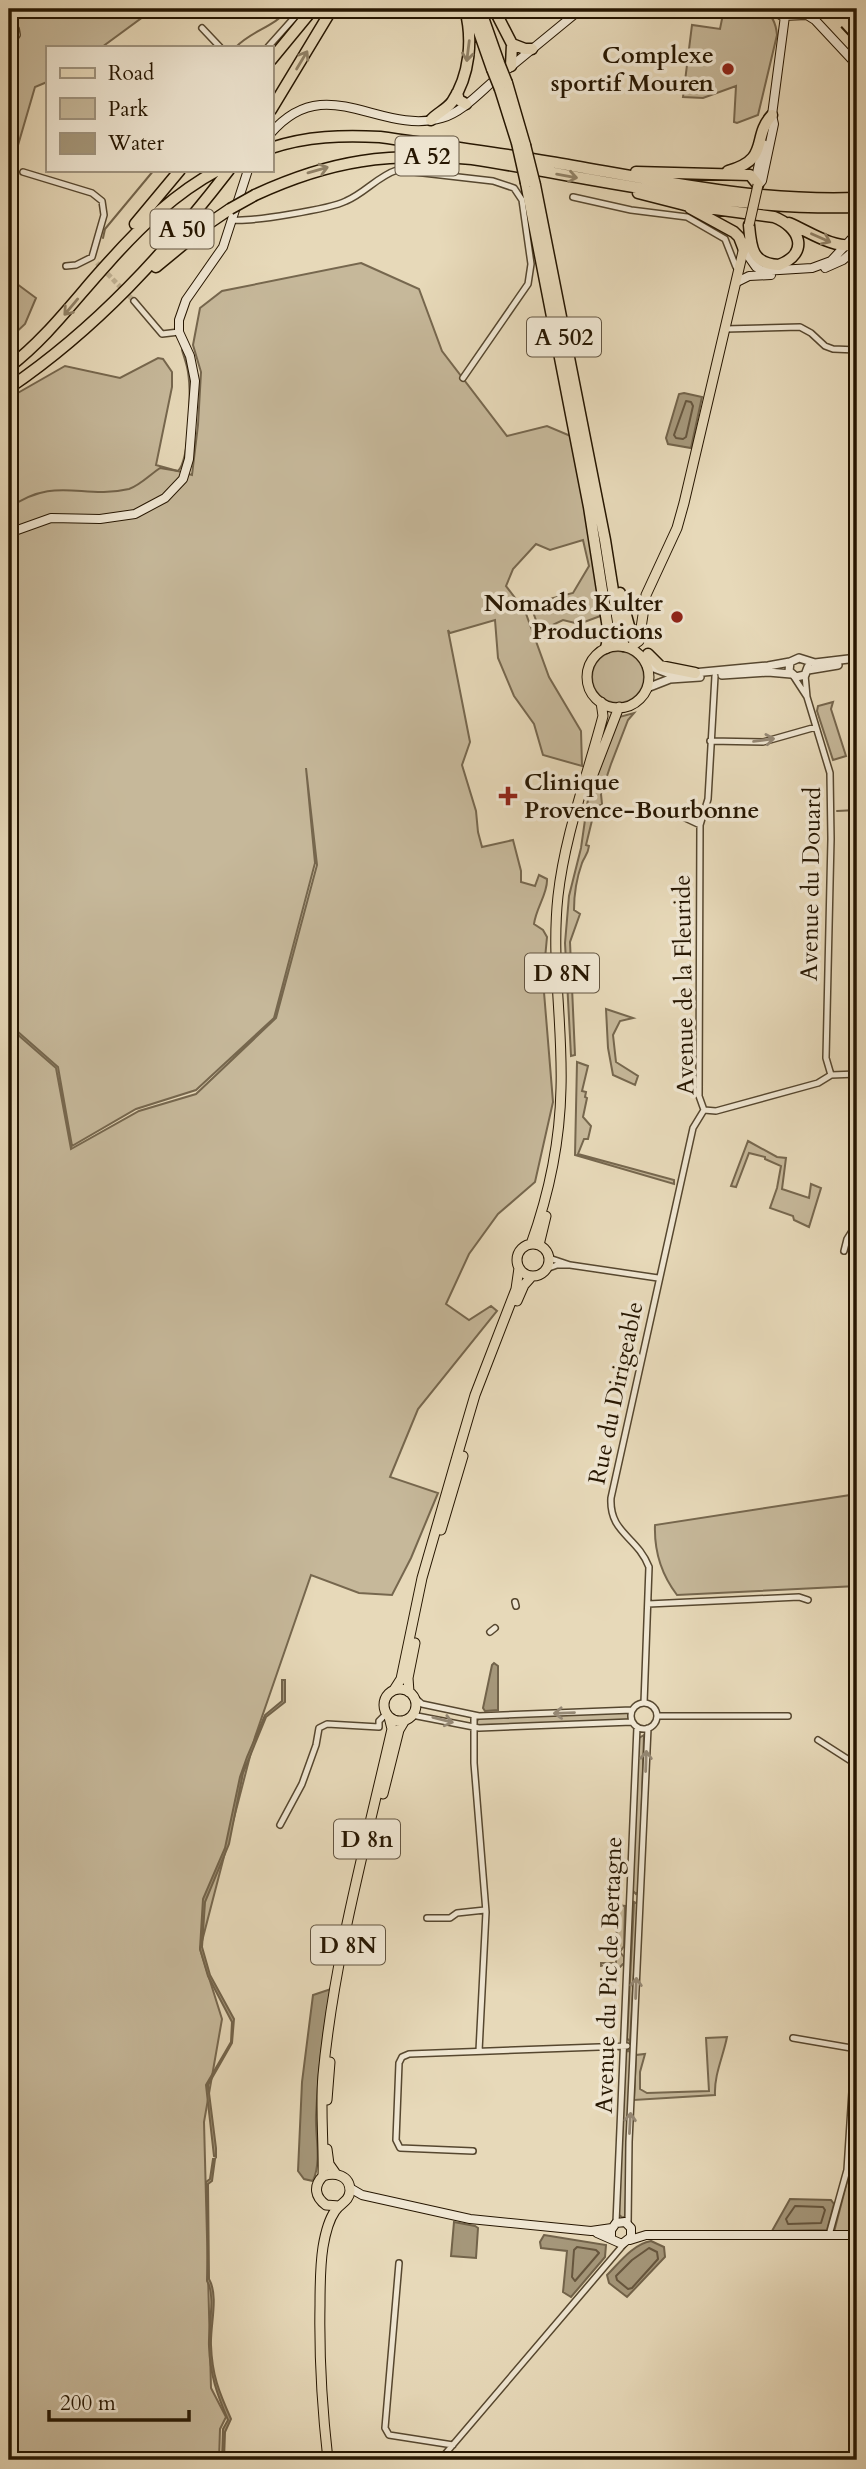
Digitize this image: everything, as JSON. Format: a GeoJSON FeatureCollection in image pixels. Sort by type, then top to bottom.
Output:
{"type":"FeatureCollection","features":[{"type":"Feature","properties":{"kind":"highway"},"geometry":{"type":"LineString","coordinates":[[273,58],[313,9]]}},
{"type":"Feature","properties":{"kind":"highway"},"geometry":{"type":"LineString","coordinates":[[273,107],[332,9]]}},
{"type":"Feature","properties":{"kind":"highway"},"geometry":{"type":"LineString","coordinates":[[431,120],[448,107],[457,93],[470,48],[465,9]]}},
{"type":"Feature","properties":{"kind":"highway","name":"A 502"},"geometry":{"type":"LineString","coordinates":[[471,9],[496,66]]}},
{"type":"Feature","properties":{"kind":"highway","name":"A 502"},"geometry":{"type":"LineString","coordinates":[[480,9],[521,144],[605,540],[620,635],[627,647]]}},
{"type":"Feature","properties":{"kind":"highway"},"geometry":{"type":"LineString","coordinates":[[494,9],[512,44],[511,66]]}},
{"type":"Feature","properties":{"kind":"highway"},"geometry":{"type":"LineString","coordinates":[[512,44],[532,49]]}},
{"type":"Feature","properties":{"kind":"highway"},"geometry":{"type":"LineString","coordinates":[[457,93],[459,100],[466,104]]}},
{"type":"Feature","properties":{"kind":"highway"},"geometry":{"type":"LineString","coordinates":[[721,173],[741,168],[755,156],[765,123],[772,114]]}},
{"type":"Feature","properties":{"kind":"highway","name":"A 52"},"geometry":{"type":"LineString","coordinates":[[274,147],[314,138],[380,137],[459,147],[749,204],[797,208],[857,207]]}},
{"type":"Feature","properties":{"kind":"highway","name":"A 52"},"geometry":{"type":"LineString","coordinates":[[131,286],[208,224],[232,214],[255,195],[290,179],[324,168],[378,158],[405,156],[472,159],[770,197],[857,198]]}},
{"type":"Feature","properties":{"kind":"highway","name":"A 50"},"geometry":{"type":"LineString","coordinates":[[9,367],[31,350],[60,320],[103,262],[178,172]]}},
{"type":"Feature","properties":{"kind":"highway"},"geometry":{"type":"LineString","coordinates":[[103,262],[148,221],[200,180],[214,172]]}},
{"type":"Feature","properties":{"kind":"highway","name":"A 50"},"geometry":{"type":"LineString","coordinates":[[9,388],[104,313],[192,217],[227,172]]}},
{"type":"Feature","properties":{"kind":"highway"},"geometry":{"type":"LineString","coordinates":[[603,177],[721,173],[750,176],[758,185]]}},
{"type":"Feature","properties":{"kind":"highway"},"geometry":{"type":"LineString","coordinates":[[603,177],[685,205],[734,232],[744,250]]}},
{"type":"Feature","properties":{"kind":"highway","name":"A 502"},"geometry":{"type":"LineString","coordinates":[[530,184],[604,594],[609,635],[606,648]]}},
{"type":"Feature","properties":{"kind":"highway"},"geometry":{"type":"LineString","coordinates":[[685,205],[760,214],[845,247],[857,246]]}},
{"type":"Feature","properties":{"kind":"highway"},"geometry":{"type":"LineString","coordinates":[[749,225],[751,241],[758,258],[766,264],[779,265],[790,259],[797,247],[797,236],[786,222]]}},
{"type":"Feature","properties":{"kind":"highway"},"geometry":{"type":"LineString","coordinates":[[605,540],[634,635]]}},
{"type":"Feature","properties":{"kind":"highway"},"geometry":{"type":"LineString","coordinates":[[646,659],[660,666],[695,673]]}},
{"type":"Feature","properties":{"kind":"main road"},"geometry":{"type":"LineString","coordinates":[[273,131],[295,112],[326,104],[342,105],[400,120],[431,120],[451,114],[581,9]]}},
{"type":"Feature","properties":{"kind":"main road"},"geometry":{"type":"LineString","coordinates":[[807,9],[821,20],[857,63]]}},
{"type":"Feature","properties":{"kind":"main road"},"geometry":{"type":"LineString","coordinates":[[774,10],[807,15],[815,20],[857,63]]}},
{"type":"Feature","properties":{"kind":"main road"},"geometry":{"type":"LineString","coordinates":[[643,605],[649,679],[646,688],[634,703],[619,707],[601,702],[591,692],[587,673],[593,658],[606,648],[627,647],[639,640],[643,605],[650,583],[677,528],[684,503],[737,282],[758,185],[756,178],[792,13]]}},
{"type":"Feature","properties":{"kind":"main road"},"geometry":{"type":"LineString","coordinates":[[9,533],[51,518],[100,520],[135,514],[159,502],[178,485],[189,459],[195,381],[190,356],[179,332],[178,320],[186,300],[223,247],[247,172]]}},
{"type":"Feature","properties":{"kind":"main road"},"geometry":{"type":"LineString","coordinates":[[744,250],[756,267],[763,271],[812,268],[831,261],[857,233]]}},
{"type":"Feature","properties":{"kind":"main road"},"geometry":{"type":"LineString","coordinates":[[737,282],[749,276],[830,267],[857,246]]}},
{"type":"Feature","properties":{"kind":"main road"},"geometry":{"type":"LineString","coordinates":[[740,268],[756,267]]}},
{"type":"Feature","properties":{"kind":"main road"},"geometry":{"type":"LineString","coordinates":[[740,268],[749,276]]}},
{"type":"Feature","properties":{"kind":"main road"},"geometry":{"type":"LineString","coordinates":[[627,647],[646,659]]}},
{"type":"Feature","properties":{"kind":"main road","name":"D 8N"},"geometry":{"type":"LineString","coordinates":[[535,1244],[552,1170],[561,1088],[556,969],[558,898],[569,832],[603,716],[601,702]]}},
{"type":"Feature","properties":{"kind":"main road","name":"D 8N"},"geometry":{"type":"LineString","coordinates":[[535,1244],[559,1165],[566,1112],[562,934],[567,874],[586,793],[619,707]]}},
{"type":"Feature","properties":{"kind":"main road"},"geometry":{"type":"LineString","coordinates":[[519,1268],[532,1276],[541,1274],[547,1269],[549,1258],[546,1250],[535,1244],[524,1247],[518,1254],[516,1289],[475,1395],[432,1542],[401,1679],[384,1700],[387,1715],[396,1721],[409,1718],[416,1707],[408,1678],[433,1557],[483,1388],[524,1285],[532,1276]]}},
{"type":"Feature","properties":{"kind":"main road"},"geometry":{"type":"LineString","coordinates":[[394,1690],[402,1689],[412,1695]]}},
{"type":"Feature","properties":{"kind":"main road","name":"D 8n"},"geometry":{"type":"LineString","coordinates":[[323,2176],[321,2105],[328,2034],[340,1962],[392,1729],[387,1715]]}},
{"type":"Feature","properties":{"kind":"main road","name":"D 8N"},"geometry":{"type":"LineString","coordinates":[[336,2174],[329,2164],[327,2150],[327,2104],[339,1996],[399,1730],[409,1718]]}},
{"type":"Feature","properties":{"kind":"main road"},"geometry":{"type":"LineString","coordinates":[[326,2460],[317,2362],[317,2281],[318,2257],[327,2217],[326,2205],[318,2197],[316,2190],[323,2176],[336,2174],[345,2178],[349,2193]]}},
{"type":"Feature","properties":{"kind":"main road"},"geometry":{"type":"LineString","coordinates":[[349,2193],[470,2220],[591,2231],[613,2240],[627,2242],[646,2235],[857,2237]]}},
{"type":"Feature","properties":{"kind":"main road"},"geometry":{"type":"LineString","coordinates":[[326,2460],[320,2382],[321,2270],[331,2218],[349,2193]]}},
{"type":"Feature","properties":{"kind":"main road"},"geometry":{"type":"LineString","coordinates":[[326,2205],[339,2206]]}},
{"type":"Feature","properties":{"kind":"main road"},"geometry":{"type":"LineString","coordinates":[[613,2240],[614,2225]]}},
{"type":"Feature","properties":{"kind":"main road"},"geometry":{"type":"LineString","coordinates":[[591,2231],[614,2225],[629,2226],[646,2235]]}},
{"type":"Feature","properties":{"kind":"main road"},"geometry":{"type":"LineString","coordinates":[[627,2242],[632,2234],[629,2226]]}},
{"type":"Feature","properties":{"kind":"main road"},"geometry":{"type":"LineString","coordinates":[[851,2460],[857,2456]]}},
{"type":"Feature","properties":{"kind":"street"},"geometry":{"type":"LineString","coordinates":[[269,46],[302,9]]}},
{"type":"Feature","properties":{"kind":"street"},"geometry":{"type":"LineString","coordinates":[[852,9],[857,25]]}},
{"type":"Feature","properties":{"kind":"street"},"geometry":{"type":"LineString","coordinates":[[9,22],[16,29],[17,35],[9,46]]}},
{"type":"Feature","properties":{"kind":"street"},"geometry":{"type":"LineString","coordinates":[[202,29],[219,46]]}},
{"type":"Feature","properties":{"kind":"street"},"geometry":{"type":"LineString","coordinates":[[232,214],[249,220],[341,203],[397,170],[493,181],[514,188],[522,200],[531,264],[528,284],[463,378]]}},
{"type":"Feature","properties":{"kind":"street"},"geometry":{"type":"LineString","coordinates":[[23,172],[100,198],[104,215],[92,257],[76,265],[66,266]]}},
{"type":"Feature","properties":{"kind":"street"},"geometry":{"type":"LineString","coordinates":[[573,197],[631,210],[687,217],[725,239],[736,267],[740,268]]}},
{"type":"Feature","properties":{"kind":"street"},"geometry":{"type":"LineString","coordinates":[[92,257],[103,262]]}},
{"type":"Feature","properties":{"kind":"street"},"geometry":{"type":"LineString","coordinates":[[134,301],[162,334],[179,332]]}},
{"type":"Feature","properties":{"kind":"street"},"geometry":{"type":"LineString","coordinates":[[725,329],[800,327],[825,346],[857,350]]}},
{"type":"Feature","properties":{"kind":"street"},"geometry":{"type":"LineString","coordinates":[[695,673],[790,662],[799,658],[815,663],[857,659]]}},
{"type":"Feature","properties":{"kind":"street"},"geometry":{"type":"LineString","coordinates":[[646,688],[670,679],[768,673],[800,677],[857,659]]}},
{"type":"Feature","properties":{"kind":"street"},"geometry":{"type":"LineString","coordinates":[[805,660],[806,673]]}},
{"type":"Feature","properties":{"kind":"street"},"geometry":{"type":"LineString","coordinates":[[790,662],[792,675]]}},
{"type":"Feature","properties":{"kind":"street","name":"Avenue du Douard"},"geometry":{"type":"LineString","coordinates":[[806,673],[807,696],[830,773],[826,1058],[831,1075]]}},
{"type":"Feature","properties":{"kind":"street","name":"Avenue du Douard"},"geometry":{"type":"LineString","coordinates":[[792,675],[807,696]]}},
{"type":"Feature","properties":{"kind":"street","name":"Avenue de la Fleuride"},"geometry":{"type":"LineString","coordinates":[[658,1278],[693,1128],[704,1110],[699,1096],[700,825],[708,799],[715,676]]}},
{"type":"Feature","properties":{"kind":"street"},"geometry":{"type":"LineString","coordinates":[[710,741],[763,742],[816,727]]}},
{"type":"Feature","properties":{"kind":"street"},"geometry":{"type":"LineString","coordinates":[[640,806],[683,817],[700,825]]}},
{"type":"Feature","properties":{"kind":"street"},"geometry":{"type":"LineString","coordinates":[[704,1110],[716,1111],[818,1083],[831,1075],[857,1074]]}},
{"type":"Feature","properties":{"kind":"street"},"geometry":{"type":"LineString","coordinates":[[844,1251],[847,1239],[857,1223]]}},
{"type":"Feature","properties":{"kind":"street"},"geometry":{"type":"LineString","coordinates":[[549,1258],[569,1265]]}},
{"type":"Feature","properties":{"kind":"street"},"geometry":{"type":"LineString","coordinates":[[547,1269],[557,1265],[569,1265],[658,1278]]}},
{"type":"Feature","properties":{"kind":"street","name":"Rue du Dirigeable"},"geometry":{"type":"LineString","coordinates":[[648,1604],[649,1567],[643,1554],[618,1528],[611,1515],[611,1497],[658,1278]]}},
{"type":"Feature","properties":{"kind":"street"},"geometry":{"type":"LineString","coordinates":[[644,1703],[648,1604],[799,1597],[808,1600]]}},
{"type":"Feature","properties":{"kind":"street"},"geometry":{"type":"LineString","coordinates":[[409,1718],[421,1715],[473,1727],[635,1725],[648,1728],[653,1725],[657,1716],[653,1707],[644,1703],[632,1710],[474,1716],[422,1704],[412,1695]]}},
{"type":"Feature","properties":{"kind":"street"},"geometry":{"type":"LineString","coordinates":[[632,1710],[635,1725]]}},
{"type":"Feature","properties":{"kind":"street"},"geometry":{"type":"LineString","coordinates":[[280,1825],[299,1791],[316,1745],[319,1728],[327,1724],[379,1727],[379,1721],[387,1715]]}},
{"type":"Feature","properties":{"kind":"street"},"geometry":{"type":"LineString","coordinates":[[474,1716],[474,1762],[485,1910],[480,2051]]}},
{"type":"Feature","properties":{"kind":"street"},"geometry":{"type":"LineString","coordinates":[[657,1716],[788,1716]]}},
{"type":"Feature","properties":{"kind":"street","name":"Avenue du Pic de Bertagne"},"geometry":{"type":"LineString","coordinates":[[614,2225],[624,2046],[635,1725]]}},
{"type":"Feature","properties":{"kind":"street","name":"Avenue du Pic de Bertagne"},"geometry":{"type":"LineString","coordinates":[[629,2226],[648,1728]]}},
{"type":"Feature","properties":{"kind":"street"},"geometry":{"type":"LineString","coordinates":[[818,1740],[857,1765]]}},
{"type":"Feature","properties":{"kind":"street"},"geometry":{"type":"LineString","coordinates":[[628,1898],[640,1898]]}},
{"type":"Feature","properties":{"kind":"street"},"geometry":{"type":"LineString","coordinates":[[427,1918],[450,1918],[457,1913],[485,1910]]}},
{"type":"Feature","properties":{"kind":"street"},"geometry":{"type":"LineString","coordinates":[[793,2038],[857,2049]]}},
{"type":"Feature","properties":{"kind":"street"},"geometry":{"type":"LineString","coordinates":[[474,2151],[400,2148],[396,2140],[399,2063],[402,2057],[410,2054],[634,2046]]}},
{"type":"Feature","properties":{"kind":"street"},"geometry":{"type":"LineString","coordinates":[[829,2236],[847,2170],[857,2063]]}},
{"type":"Feature","properties":{"kind":"street"},"geometry":{"type":"LineString","coordinates":[[610,2261],[614,2251],[613,2240]]}},
{"type":"Feature","properties":{"kind":"street"},"geometry":{"type":"LineString","coordinates":[[440,2460],[627,2242]]}},
{"type":"Feature","properties":{"kind":"street"},"geometry":{"type":"LineString","coordinates":[[399,2263],[385,2428],[389,2435],[400,2438],[453,2445]]}},
{"type":"Feature","properties":{"kind":"green space","name":"Complexe sportif Mouren"},"geometry":{"type":"Polygon","coordinates":[[[751,8],[766,12],[775,24],[777,35],[758,115],[737,123],[734,122],[736,86],[703,98],[683,97],[692,25],[720,29],[724,9],[751,8]]]}},
{"type":"Feature","properties":{"kind":"green space"},"geometry":{"type":"Polygon","coordinates":[[[29,9],[166,9],[143,17],[103,46],[46,46],[46,82],[35,87],[16,152],[9,153],[9,18],[29,9]]]}},
{"type":"Feature","properties":{"kind":"green space"},"geometry":{"type":"Polygon","coordinates":[[[361,263],[419,289],[442,351],[507,436],[547,426],[573,437],[603,615],[579,624],[563,620],[540,631],[530,604],[573,593],[589,566],[583,540],[550,550],[536,544],[513,569],[506,586],[525,611],[549,677],[581,731],[582,766],[543,755],[534,724],[514,696],[498,658],[495,620],[450,633],[448,630],[470,742],[462,765],[476,811],[482,847],[513,840],[521,882],[535,886],[539,875],[547,879],[534,924],[543,930],[547,937],[543,980],[553,1102],[535,1182],[498,1214],[469,1254],[446,1304],[469,1320],[491,1306],[497,1311],[418,1409],[390,1477],[438,1493],[411,1558],[392,1595],[359,1593],[311,1575],[255,1737],[200,1949],[222,2019],[204,2122],[211,2388],[226,2417],[220,2429],[219,2460],[9,2460],[9,1027],[56,1068],[71,1149],[139,1111],[196,1094],[276,1018],[317,865],[306,768],[315,863],[274,1018],[196,1090],[136,1109],[72,1146],[58,1067],[9,1024],[9,398],[65,366],[120,378],[158,358],[163,359],[172,372],[172,387],[156,465],[192,475],[201,372],[193,345],[200,308],[222,291],[361,263]]]}},
{"type":"Feature","properties":{"kind":"green space"},"geometry":{"type":"Polygon","coordinates":[[[9,278],[36,298],[25,324],[9,339],[9,278]]]}},
{"type":"Feature","properties":{"kind":"green space"},"geometry":{"type":"Polygon","coordinates":[[[618,651],[637,658],[644,677],[637,696],[618,703],[599,696],[592,677],[599,658],[618,651]]]}},
{"type":"Feature","properties":{"kind":"green space"},"geometry":{"type":"Polygon","coordinates":[[[833,702],[831,709],[846,756],[833,760],[817,711],[818,706],[833,702]]]}},
{"type":"Feature","properties":{"kind":"green space"},"geometry":{"type":"Polygon","coordinates":[[[634,713],[628,720],[611,764],[601,794],[602,804],[595,808],[586,845],[589,849],[576,886],[574,910],[580,914],[570,942],[575,1055],[571,1056],[565,943],[569,896],[581,848],[588,799],[619,717],[634,713]]]}},
{"type":"Feature","properties":{"kind":"green space"},"geometry":{"type":"Polygon","coordinates":[[[606,1009],[633,1018],[620,1021],[613,1035],[616,1062],[638,1076],[635,1085],[613,1075],[608,1048],[606,1009]]]}},
{"type":"Feature","properties":{"kind":"green space"},"geometry":{"type":"Polygon","coordinates":[[[577,1062],[588,1066],[582,1091],[586,1092],[587,1098],[583,1117],[591,1126],[588,1139],[584,1139],[578,1154],[674,1180],[674,1184],[575,1155],[577,1062]]]}},
{"type":"Feature","properties":{"kind":"green space"},"geometry":{"type":"Polygon","coordinates":[[[748,1141],[777,1157],[786,1158],[782,1189],[809,1198],[811,1184],[821,1188],[809,1227],[794,1220],[793,1216],[770,1208],[781,1166],[765,1157],[749,1153],[736,1187],[731,1186],[748,1141]]]}},
{"type":"Feature","properties":{"kind":"green space"},"geometry":{"type":"Polygon","coordinates":[[[857,1494],[857,1586],[677,1595],[663,1571],[657,1553],[655,1525],[857,1494]]]}},
{"type":"Feature","properties":{"kind":"green space"},"geometry":{"type":"Polygon","coordinates":[[[628,1712],[629,1721],[476,1723],[479,1718],[628,1712]]]}},
{"type":"Feature","properties":{"kind":"green space"},"geometry":{"type":"Polygon","coordinates":[[[644,1735],[639,1891],[636,1894],[632,1890],[639,1738],[644,1735]]]}},
{"type":"Feature","properties":{"kind":"green space"},"geometry":{"type":"Polygon","coordinates":[[[634,1902],[638,1904],[630,2042],[627,2038],[634,1902]]]}},
{"type":"Feature","properties":{"kind":"green space"},"geometry":{"type":"Polygon","coordinates":[[[617,1905],[625,1906],[624,1946],[620,1952],[624,1963],[620,1967],[601,1966],[601,1963],[616,1963],[617,1905]]]}},
{"type":"Feature","properties":{"kind":"green space"},"geometry":{"type":"Polygon","coordinates":[[[727,2037],[717,2073],[715,2095],[634,2100],[636,2055],[645,2054],[640,2072],[640,2089],[647,2093],[709,2091],[706,2038],[727,2037]]]}},
{"type":"Feature","properties":{"kind":"green space"},"geometry":{"type":"Polygon","coordinates":[[[628,2050],[632,2055],[623,2218],[618,2214],[625,2054],[628,2050]]]}},
{"type":"Feature","properties":{"kind":"green space"},"geometry":{"type":"Polygon","coordinates":[[[854,2111],[857,2111],[857,2231],[834,2232],[849,2174],[854,2111]]]}},
{"type":"Feature","properties":{"kind":"water"},"geometry":{"type":"Polygon","coordinates":[[[679,394],[702,397],[691,448],[668,444],[666,438],[679,394]]]}},
{"type":"Feature","properties":{"kind":"water"},"geometry":{"type":"Polygon","coordinates":[[[494,1663],[498,1666],[498,1710],[485,1711],[483,1708],[494,1663]]]}},
{"type":"Feature","properties":{"kind":"water"},"geometry":{"type":"Polygon","coordinates":[[[282,1680],[285,1680],[285,1702],[266,1717],[243,1773],[229,1844],[205,1902],[202,1947],[210,1975],[234,2019],[232,2043],[208,2085],[216,2157],[206,2085],[231,2042],[232,2022],[208,1976],[200,1949],[203,1899],[225,1848],[240,1777],[247,1757],[265,1715],[282,1701],[282,1680]]]}},
{"type":"Feature","properties":{"kind":"water"},"geometry":{"type":"Polygon","coordinates":[[[331,1989],[320,2068],[316,2115],[318,2157],[313,2181],[304,2179],[298,2171],[302,2082],[313,1995],[331,1989]]]}},
{"type":"Feature","properties":{"kind":"water"},"geometry":{"type":"Polygon","coordinates":[[[213,2159],[212,2181],[208,2184],[209,2279],[214,2302],[211,2345],[217,2383],[231,2419],[225,2432],[224,2460],[223,2429],[228,2420],[215,2384],[209,2346],[211,2295],[207,2281],[206,2182],[210,2179],[213,2159]]]}},
{"type":"Feature","properties":{"kind":"water"},"geometry":{"type":"Polygon","coordinates":[[[790,2199],[831,2200],[834,2204],[827,2230],[772,2231],[790,2199]]]}},
{"type":"Feature","properties":{"kind":"water"},"geometry":{"type":"Polygon","coordinates":[[[454,2222],[478,2228],[476,2258],[451,2256],[454,2222]]]}},
{"type":"Feature","properties":{"kind":"water"},"geometry":{"type":"Polygon","coordinates":[[[544,2235],[606,2245],[605,2257],[571,2297],[563,2292],[567,2251],[541,2248],[540,2242],[544,2235]]]}},
{"type":"Feature","properties":{"kind":"water"},"geometry":{"type":"Polygon","coordinates":[[[651,2241],[664,2247],[665,2257],[627,2297],[609,2283],[607,2275],[632,2250],[651,2241]]]}},
{"type":"Feature","properties":{"kind":"waterway"},"geometry":{"type":"LineString","coordinates":[[237,46],[289,9]]}},
{"type":"Feature","properties":{"kind":"waterway"},"geometry":{"type":"LineString","coordinates":[[103,238],[105,229],[152,172]]}},
{"type":"Feature","properties":{"kind":"waterway"},"geometry":{"type":"LineString","coordinates":[[9,508],[41,493],[55,490],[112,492],[129,489],[160,468],[178,471],[185,453],[189,408],[188,372],[182,350]]}},
{"type":"Feature","properties":{"kind":"waterway"},"geometry":{"type":"LineString","coordinates":[[837,811],[857,810]]}},
{"type":"Feature","properties":{"kind":"tunnel"},"geometry":{"type":"LineString","coordinates":[[97,263],[134,301]]}},
{"type":"Feature","properties":{"kind":"railway"},"geometry":{"type":"LineString","coordinates":[[825,9],[857,44]]}},
{"type":"Feature","properties":{"kind":"place","name":"Complexe sportif Mouren"},"geometry":{"type":"Point","coordinates":[728,69]}},
{"type":"Feature","properties":{"kind":"place","name":"Nomades Kulter Productions"},"geometry":{"type":"Point","coordinates":[677,617]}},
{"type":"Feature","properties":{"kind":"place","name":"Clinique Provence-Bourbonne"},"geometry":{"type":"Point","coordinates":[508,796]}}]}
